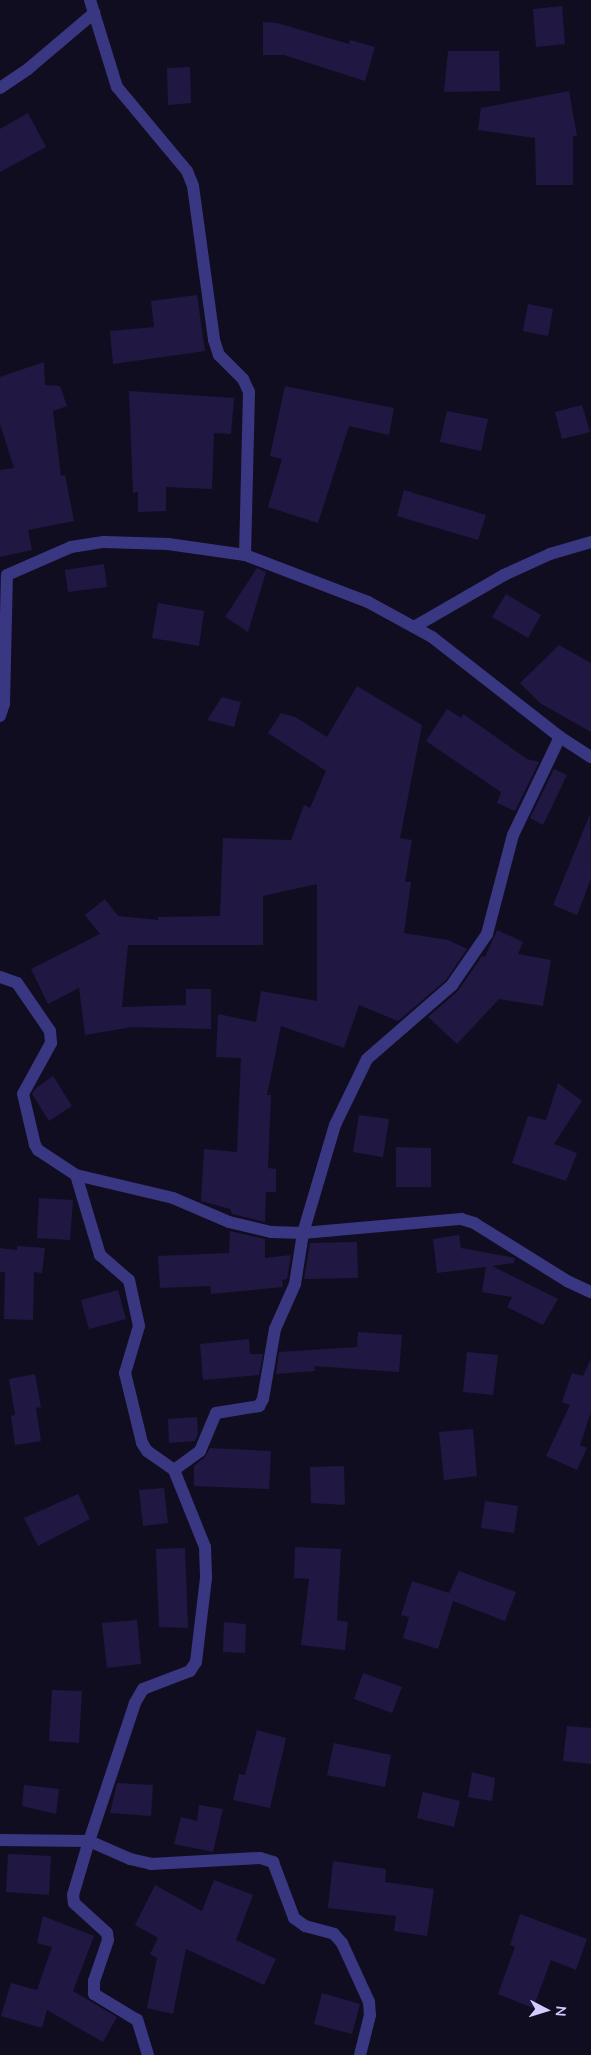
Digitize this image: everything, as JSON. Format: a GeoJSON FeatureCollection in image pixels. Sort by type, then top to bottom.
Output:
{"type":"FeatureCollection","features":[{"type":"Feature","properties":{"kind":"street"},"geometry":{"type":"LineString","coordinates":[[90,0],[117,87],[187,171],[193,186],[214,340],[219,355],[243,379],[248,392],[245,554]]}},
{"type":"Feature","properties":{"kind":"street"},"geometry":{"type":"LineString","coordinates":[[0,88],[28,69],[94,13]]}},
{"type":"Feature","properties":{"kind":"street"},"geometry":{"type":"LineString","coordinates":[[0,716],[4,704],[4,575],[71,547],[104,542],[168,544],[245,554],[368,602],[432,637],[560,737],[591,757]]}},
{"type":"Feature","properties":{"kind":"street"},"geometry":{"type":"LineString","coordinates":[[414,627],[504,575],[550,554],[591,542]]}},
{"type":"Feature","properties":{"kind":"street"},"geometry":{"type":"LineString","coordinates":[[174,1470],[200,1451],[216,1413],[259,1406],[274,1329],[295,1284],[303,1233],[335,1125],[367,1059],[378,1046],[452,986],[487,934],[513,835],[560,737]]}},
{"type":"Feature","properties":{"kind":"street"},"geometry":{"type":"LineString","coordinates":[[0,977],[17,983],[50,1031],[52,1043],[23,1094],[35,1145],[38,1150],[76,1175],[173,1198],[247,1228],[303,1233],[461,1219],[474,1223],[567,1281],[591,1292]]}},
{"type":"Feature","properties":{"kind":"street"},"geometry":{"type":"LineString","coordinates":[[76,1175],[100,1255],[129,1280],[139,1318],[125,1373],[142,1443],[147,1451],[174,1470],[205,1547],[206,1578],[196,1662],[190,1671],[143,1689],[135,1703],[73,1895],[74,1903],[108,1933],[108,1940],[94,1981],[94,1994],[137,2020],[148,2055]]}},
{"type":"Feature","properties":{"kind":"street"},"geometry":{"type":"LineString","coordinates":[[0,1840],[89,1841],[130,1859],[150,1864],[260,1858],[273,1862],[294,1918],[305,1926],[334,1934],[342,1943],[358,1977],[371,2008],[360,2055]]}},
{"type":"Feature","properties":{"kind":"building"},"geometry":{"type":"Polygon","coordinates":[[[562,6],[565,44],[536,47],[533,9],[562,6]]]}},
{"type":"Feature","properties":{"kind":"building"},"geometry":{"type":"Polygon","coordinates":[[[263,22],[277,23],[349,44],[350,40],[375,47],[365,81],[284,55],[263,55],[263,22]]]}},
{"type":"Feature","properties":{"kind":"building"},"geometry":{"type":"Polygon","coordinates":[[[448,51],[499,51],[500,91],[444,92],[448,51]]]}},
{"type":"Feature","properties":{"kind":"building"},"geometry":{"type":"Polygon","coordinates":[[[190,67],[191,103],[168,105],[167,68],[190,67]]]}},
{"type":"Feature","properties":{"kind":"building"},"geometry":{"type":"Polygon","coordinates":[[[569,91],[577,136],[573,136],[573,185],[536,185],[535,138],[478,130],[481,108],[569,91]]]}},
{"type":"Feature","properties":{"kind":"building"},"geometry":{"type":"Polygon","coordinates":[[[28,113],[46,147],[0,172],[0,129],[28,113]]]}},
{"type":"Feature","properties":{"kind":"building"},"geometry":{"type":"Polygon","coordinates":[[[197,295],[205,351],[113,364],[110,331],[154,327],[151,301],[197,295]]]}},
{"type":"Feature","properties":{"kind":"building"},"geometry":{"type":"Polygon","coordinates":[[[528,304],[553,309],[548,336],[523,331],[528,304]]]}},
{"type":"Feature","properties":{"kind":"building"},"geometry":{"type":"Polygon","coordinates":[[[44,362],[45,385],[60,386],[67,406],[53,411],[61,476],[65,475],[74,521],[28,530],[32,550],[0,557],[0,470],[14,468],[0,424],[0,377],[44,362]]]}},
{"type":"Feature","properties":{"kind":"building"},"geometry":{"type":"Polygon","coordinates":[[[285,386],[394,408],[389,435],[349,426],[318,523],[268,507],[282,459],[270,456],[285,386]]]}},
{"type":"Feature","properties":{"kind":"building"},"geometry":{"type":"Polygon","coordinates":[[[129,391],[234,398],[231,434],[214,433],[212,489],[166,487],[166,511],[138,512],[138,492],[133,493],[129,391]]]}},
{"type":"Feature","properties":{"kind":"building"},"geometry":{"type":"Polygon","coordinates":[[[582,405],[590,432],[562,439],[555,412],[582,405]]]}},
{"type":"Feature","properties":{"kind":"building"},"geometry":{"type":"Polygon","coordinates":[[[447,411],[488,419],[481,451],[440,442],[447,411]]]}},
{"type":"Feature","properties":{"kind":"building"},"geometry":{"type":"Polygon","coordinates":[[[404,490],[486,515],[478,540],[397,516],[404,490]]]}},
{"type":"Feature","properties":{"kind":"building"},"geometry":{"type":"Polygon","coordinates":[[[104,564],[107,587],[68,592],[65,570],[104,564]]]}},
{"type":"Feature","properties":{"kind":"building"},"geometry":{"type":"Polygon","coordinates":[[[257,568],[266,572],[248,632],[225,617],[257,568]]]}},
{"type":"Feature","properties":{"kind":"building"},"geometry":{"type":"Polygon","coordinates":[[[506,594],[541,615],[528,638],[492,617],[506,594]]]}},
{"type":"Feature","properties":{"kind":"building"},"geometry":{"type":"Polygon","coordinates":[[[158,603],[204,611],[199,646],[152,638],[158,603]]]}},
{"type":"Feature","properties":{"kind":"building"},"geometry":{"type":"Polygon","coordinates":[[[559,645],[591,663],[591,732],[540,703],[520,683],[559,645]]]}},
{"type":"Feature","properties":{"kind":"building"},"geometry":{"type":"Polygon","coordinates":[[[357,686],[422,725],[400,838],[412,840],[405,882],[411,882],[404,933],[448,940],[467,949],[446,980],[398,1021],[359,1005],[344,1048],[281,1026],[267,1095],[271,1095],[268,1168],[276,1169],[276,1192],[266,1192],[265,1222],[232,1214],[230,1209],[201,1201],[204,1149],[237,1152],[241,1058],[216,1057],[218,1014],[256,1022],[261,991],[317,1001],[317,884],[263,896],[263,945],[128,945],[122,1007],[186,1005],[186,989],[211,989],[211,1029],[132,1027],[85,1035],[79,988],[48,1004],[31,969],[100,934],[85,915],[105,899],[118,916],[158,920],[158,917],[220,916],[223,838],[291,840],[304,805],[310,808],[326,771],[268,733],[281,713],[295,717],[327,737],[357,686]]]}},
{"type":"Feature","properties":{"kind":"building"},"geometry":{"type":"Polygon","coordinates":[[[222,697],[241,702],[234,727],[207,720],[222,697]]]}},
{"type":"Feature","properties":{"kind":"building"},"geometry":{"type":"Polygon","coordinates":[[[447,709],[461,718],[463,714],[527,759],[539,762],[515,811],[497,803],[501,792],[426,741],[447,709]]]}},
{"type":"Feature","properties":{"kind":"building"},"geometry":{"type":"Polygon","coordinates":[[[554,769],[567,775],[543,825],[530,818],[554,769]]]}},
{"type":"Feature","properties":{"kind":"building"},"geometry":{"type":"Polygon","coordinates":[[[590,814],[591,879],[577,915],[553,905],[590,814]]]}},
{"type":"Feature","properties":{"kind":"building"},"geometry":{"type":"Polygon","coordinates":[[[497,930],[523,942],[518,954],[551,960],[543,1006],[499,999],[457,1044],[428,1017],[458,991],[482,956],[485,957],[497,930]]]}},
{"type":"Feature","properties":{"kind":"building"},"geometry":{"type":"Polygon","coordinates":[[[53,1076],[72,1106],[49,1121],[32,1094],[36,1088],[53,1076]]]}},
{"type":"Feature","properties":{"kind":"building"},"geometry":{"type":"Polygon","coordinates":[[[558,1083],[582,1101],[554,1144],[577,1153],[566,1181],[512,1163],[528,1116],[546,1120],[558,1083]]]}},
{"type":"Feature","properties":{"kind":"building"},"geometry":{"type":"Polygon","coordinates":[[[359,1115],[389,1119],[383,1157],[353,1152],[359,1115]]]}},
{"type":"Feature","properties":{"kind":"building"},"geometry":{"type":"Polygon","coordinates":[[[396,1147],[431,1148],[431,1187],[396,1187],[396,1147]]]}},
{"type":"Feature","properties":{"kind":"building"},"geometry":{"type":"Polygon","coordinates":[[[39,1198],[73,1200],[70,1240],[37,1238],[39,1198]]]}},
{"type":"Feature","properties":{"kind":"building"},"geometry":{"type":"Polygon","coordinates":[[[230,1231],[265,1239],[265,1258],[291,1255],[287,1279],[282,1280],[283,1287],[211,1294],[210,1286],[160,1288],[158,1256],[229,1253],[230,1231]]]}},
{"type":"Feature","properties":{"kind":"building"},"geometry":{"type":"Polygon","coordinates":[[[459,1235],[461,1248],[515,1258],[514,1263],[492,1266],[558,1299],[543,1325],[507,1307],[512,1297],[482,1292],[486,1267],[437,1273],[433,1239],[459,1235]]]}},
{"type":"Feature","properties":{"kind":"building"},"geometry":{"type":"Polygon","coordinates":[[[357,1242],[358,1278],[304,1279],[310,1243],[357,1242]]]}},
{"type":"Feature","properties":{"kind":"building"},"geometry":{"type":"Polygon","coordinates":[[[17,1246],[45,1248],[42,1273],[34,1272],[33,1320],[4,1319],[5,1272],[0,1272],[0,1248],[17,1250],[17,1246]]]}},
{"type":"Feature","properties":{"kind":"building"},"geometry":{"type":"Polygon","coordinates":[[[118,1290],[126,1319],[89,1329],[81,1300],[118,1290]]]}},
{"type":"Feature","properties":{"kind":"building"},"geometry":{"type":"Polygon","coordinates":[[[358,1332],[402,1335],[399,1372],[314,1366],[315,1371],[276,1374],[279,1352],[357,1347],[358,1332]]]}},
{"type":"Feature","properties":{"kind":"building"},"geometry":{"type":"Polygon","coordinates":[[[249,1339],[250,1354],[263,1354],[259,1375],[203,1380],[200,1344],[249,1339]]]}},
{"type":"Feature","properties":{"kind":"building"},"geometry":{"type":"Polygon","coordinates":[[[467,1352],[498,1355],[493,1395],[463,1392],[467,1352]]]}},
{"type":"Feature","properties":{"kind":"building"},"geometry":{"type":"Polygon","coordinates":[[[591,1359],[591,1412],[580,1445],[587,1448],[577,1470],[546,1456],[570,1405],[562,1402],[572,1373],[583,1376],[591,1359]]]}},
{"type":"Feature","properties":{"kind":"building"},"geometry":{"type":"Polygon","coordinates":[[[35,1374],[41,1407],[36,1408],[41,1441],[15,1445],[11,1416],[15,1415],[9,1379],[35,1374]]]}},
{"type":"Feature","properties":{"kind":"building"},"geometry":{"type":"Polygon","coordinates":[[[197,1417],[198,1434],[195,1441],[169,1443],[168,1419],[197,1417]]]}},
{"type":"Feature","properties":{"kind":"building"},"geometry":{"type":"Polygon","coordinates":[[[473,1429],[477,1476],[444,1480],[439,1432],[473,1429]]]}},
{"type":"Feature","properties":{"kind":"building"},"geometry":{"type":"Polygon","coordinates":[[[210,1448],[271,1451],[269,1489],[194,1486],[194,1466],[205,1457],[210,1448]]]}},
{"type":"Feature","properties":{"kind":"building"},"geometry":{"type":"Polygon","coordinates":[[[344,1466],[345,1505],[311,1503],[310,1467],[344,1466]]]}},
{"type":"Feature","properties":{"kind":"building"},"geometry":{"type":"Polygon","coordinates":[[[164,1488],[168,1523],[143,1526],[139,1490],[164,1488]]]}},
{"type":"Feature","properties":{"kind":"building"},"geometry":{"type":"Polygon","coordinates":[[[78,1494],[90,1519],[38,1546],[24,1518],[78,1494]]]}},
{"type":"Feature","properties":{"kind":"building"},"geometry":{"type":"Polygon","coordinates":[[[485,1501],[518,1506],[514,1533],[481,1528],[485,1501]]]}},
{"type":"Feature","properties":{"kind":"building"},"geometry":{"type":"Polygon","coordinates":[[[295,1547],[341,1549],[337,1620],[348,1622],[345,1650],[301,1645],[309,1579],[294,1578],[295,1547]]]}},
{"type":"Feature","properties":{"kind":"building"},"geometry":{"type":"Polygon","coordinates":[[[185,1548],[188,1628],[159,1627],[156,1549],[185,1548]]]}},
{"type":"Feature","properties":{"kind":"building"},"geometry":{"type":"Polygon","coordinates":[[[459,1571],[516,1592],[505,1621],[453,1601],[438,1649],[403,1638],[409,1617],[401,1615],[412,1581],[449,1593],[459,1571]]]}},
{"type":"Feature","properties":{"kind":"building"},"geometry":{"type":"Polygon","coordinates":[[[137,1620],[141,1664],[107,1668],[102,1623],[137,1620]]]}},
{"type":"Feature","properties":{"kind":"building"},"geometry":{"type":"Polygon","coordinates":[[[224,1622],[246,1624],[245,1653],[223,1652],[224,1622]]]}},
{"type":"Feature","properties":{"kind":"building"},"geometry":{"type":"Polygon","coordinates":[[[363,1673],[402,1687],[392,1713],[354,1699],[363,1673]]]}},
{"type":"Feature","properties":{"kind":"building"},"geometry":{"type":"Polygon","coordinates":[[[52,1690],[82,1691],[79,1743],[49,1741],[52,1690]]]}},
{"type":"Feature","properties":{"kind":"building"},"geometry":{"type":"Polygon","coordinates":[[[567,1726],[591,1728],[591,1764],[563,1761],[567,1726]]]}},
{"type":"Feature","properties":{"kind":"building"},"geometry":{"type":"Polygon","coordinates":[[[257,1730],[286,1738],[270,1808],[233,1800],[239,1774],[245,1775],[257,1730]]]}},
{"type":"Feature","properties":{"kind":"building"},"geometry":{"type":"Polygon","coordinates":[[[334,1743],[391,1755],[385,1787],[327,1775],[334,1743]]]}},
{"type":"Feature","properties":{"kind":"building"},"geometry":{"type":"Polygon","coordinates":[[[472,1772],[495,1778],[492,1801],[468,1797],[472,1772]]]}},
{"type":"Feature","properties":{"kind":"building"},"geometry":{"type":"Polygon","coordinates":[[[117,1783],[153,1785],[151,1816],[110,1813],[117,1783]]]}},
{"type":"Feature","properties":{"kind":"building"},"geometry":{"type":"Polygon","coordinates":[[[24,1785],[59,1789],[56,1814],[22,1806],[24,1785]]]}},
{"type":"Feature","properties":{"kind":"building"},"geometry":{"type":"Polygon","coordinates":[[[423,1792],[460,1801],[454,1827],[417,1818],[423,1792]]]}},
{"type":"Feature","properties":{"kind":"building"},"geometry":{"type":"Polygon","coordinates":[[[199,1805],[223,1809],[213,1852],[174,1844],[181,1817],[197,1821],[199,1805]]]}},
{"type":"Feature","properties":{"kind":"building"},"geometry":{"type":"Polygon","coordinates":[[[8,1854],[51,1856],[49,1895],[6,1892],[8,1854]]]}},
{"type":"Feature","properties":{"kind":"building"},"geometry":{"type":"Polygon","coordinates":[[[333,1861],[386,1869],[385,1882],[434,1889],[427,1936],[394,1931],[396,1916],[328,1908],[333,1861]]]}},
{"type":"Feature","properties":{"kind":"building"},"geometry":{"type":"Polygon","coordinates":[[[214,1880],[253,1895],[236,1940],[276,1959],[264,1985],[186,1949],[173,2014],[147,2008],[157,1958],[150,1954],[158,1938],[135,1925],[155,1885],[202,1911],[214,1880]]]}},
{"type":"Feature","properties":{"kind":"building"},"geometry":{"type":"Polygon","coordinates":[[[520,1914],[587,1939],[576,1970],[551,1960],[533,2008],[498,1994],[515,1947],[510,1945],[520,1914]]]}},
{"type":"Feature","properties":{"kind":"building"},"geometry":{"type":"Polygon","coordinates":[[[43,1916],[94,1936],[73,1991],[117,2017],[103,2042],[47,2010],[42,2028],[1,2016],[11,1983],[37,1990],[52,1947],[37,1943],[43,1916]]]}},
{"type":"Feature","properties":{"kind":"building"},"geometry":{"type":"Polygon","coordinates":[[[322,1993],[360,2004],[352,2034],[314,2024],[322,1993]]]}}]}
